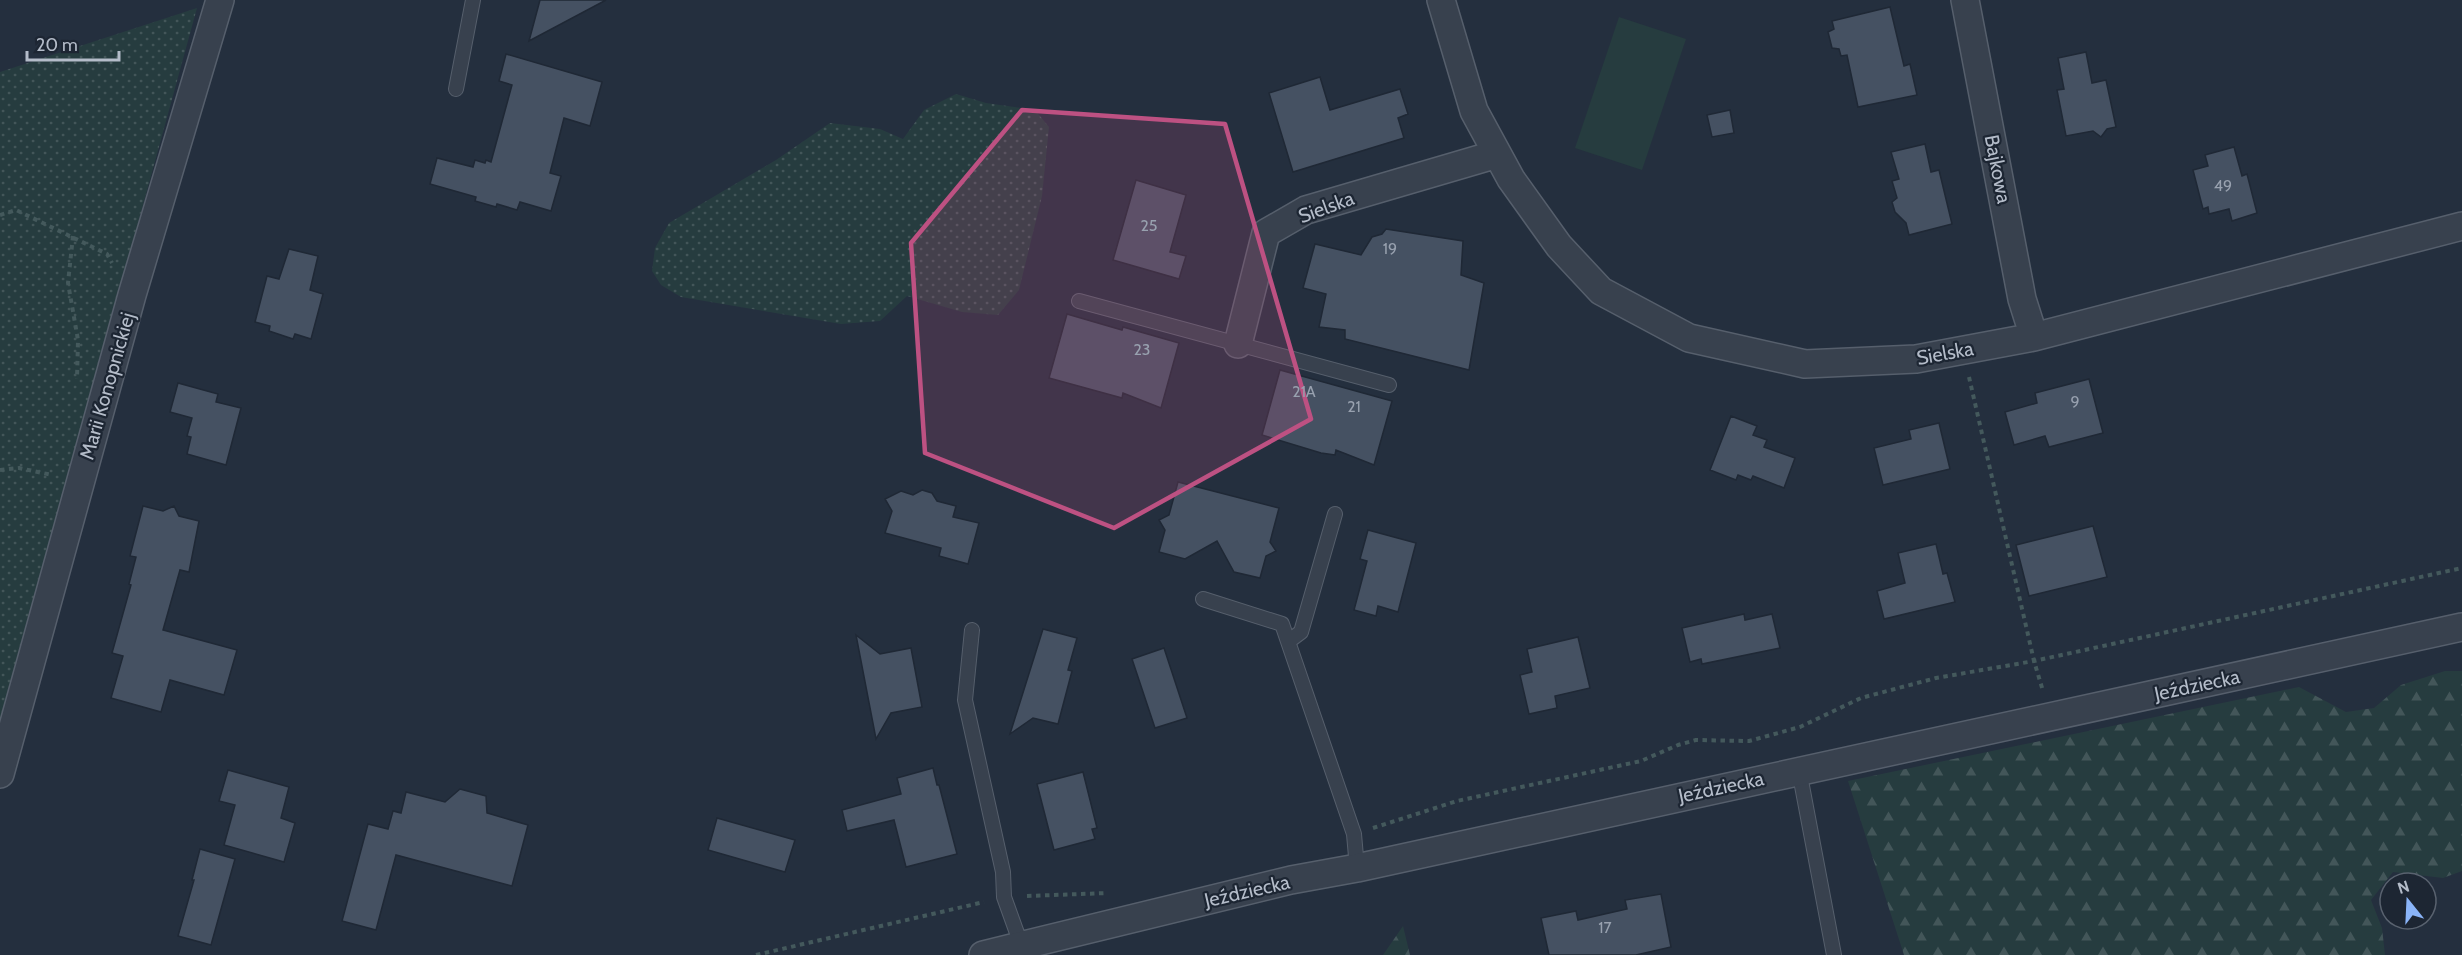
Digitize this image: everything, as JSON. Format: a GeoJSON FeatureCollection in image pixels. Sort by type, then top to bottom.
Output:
{"type":"FeatureCollection","features":[{"type":"Feature","properties":{"kind":"street","name":"Marii Konopnickiej"},"geometry":{"type":"LineString","coordinates":[[0,774],[132,295],[220,0]]}},
{"type":"Feature","properties":{"kind":"street","name":"Sielska"},"geometry":{"type":"LineString","coordinates":[[1441,0],[1474,111],[1497,154],[1511,179],[1559,246],[1601,291],[1689,338],[1805,364],[1916,359],[2034,336],[2462,226]]}},
{"type":"Feature","properties":{"kind":"street","name":"Bajkowa"},"geometry":{"type":"LineString","coordinates":[[1965,0],[2022,299],[2034,336]]}},
{"type":"Feature","properties":{"kind":"street","name":"Sielska"},"geometry":{"type":"LineString","coordinates":[[1238,344],[1266,233],[1306,210],[1497,154]]}},
{"type":"Feature","properties":{"kind":"street","name":"Jeździecka"},"geometry":{"type":"LineString","coordinates":[[983,955],[1291,880],[1357,868],[2462,627]]}},
{"type":"Feature","properties":{"kind":"lane"},"geometry":{"type":"LineString","coordinates":[[456,89],[473,0]]}},
{"type":"Feature","properties":{"kind":"lane"},"geometry":{"type":"LineString","coordinates":[[1079,301],[1389,385]]}},
{"type":"Feature","properties":{"kind":"lane"},"geometry":{"type":"LineString","coordinates":[[1289,641],[1301,632],[1335,514]]}},
{"type":"Feature","properties":{"kind":"lane"},"geometry":{"type":"LineString","coordinates":[[1203,599],[1282,624],[1354,834],[1357,868]]}},
{"type":"Feature","properties":{"kind":"lane"},"geometry":{"type":"LineString","coordinates":[[972,630],[965,700],[1003,872],[1004,897],[1022,947]]}},
{"type":"Feature","properties":{"kind":"lane"},"geometry":{"type":"LineString","coordinates":[[1799,770],[1834,955]]}},
{"type":"Feature","properties":{"kind":"path"},"geometry":{"type":"LineString","coordinates":[[0,215],[16,210],[107,254],[132,295]]}},
{"type":"Feature","properties":{"kind":"path"},"geometry":{"type":"LineString","coordinates":[[73,236],[68,283],[78,340],[77,387]]}},
{"type":"Feature","properties":{"kind":"path"},"geometry":{"type":"LineString","coordinates":[[1963,350],[2034,661],[2051,716]]}},
{"type":"Feature","properties":{"kind":"path"},"geometry":{"type":"LineString","coordinates":[[0,470],[20,468],[58,477]]}},
{"type":"Feature","properties":{"kind":"path"},"geometry":{"type":"LineString","coordinates":[[1354,834],[1457,801],[1641,761],[1696,740],[1749,741],[1800,727],[1861,698],[1925,681],[2034,661],[2462,568]]}},
{"type":"Feature","properties":{"kind":"path"},"geometry":{"type":"LineString","coordinates":[[756,955],[1004,897],[1116,893]]}},
{"type":"Feature","properties":{"kind":"highlighted area"},"geometry":{"type":"Polygon","coordinates":[[[1022,110],[1225,124],[1311,419],[1114,528],[925,453],[911,243],[1022,110]]]}},
{"type":"Feature","properties":{"kind":"green space"},"geometry":{"type":"Polygon","coordinates":[[[197,8],[0,727],[0,72],[197,8]]]}},
{"type":"Feature","properties":{"kind":"green space"},"geometry":{"type":"Polygon","coordinates":[[[1619,17],[1686,39],[1642,170],[1575,148],[1619,17]]]}},
{"type":"Feature","properties":{"kind":"green space"},"geometry":{"type":"Polygon","coordinates":[[[956,94],[986,103],[1035,110],[1049,127],[1042,196],[1019,290],[998,315],[962,312],[907,296],[880,321],[841,324],[681,297],[661,285],[652,271],[655,248],[669,223],[776,160],[830,123],[880,129],[903,139],[924,110],[956,94]]]}},
{"type":"Feature","properties":{"kind":"green space"},"geometry":{"type":"Polygon","coordinates":[[[2445,671],[2462,671],[2462,871],[2443,878],[2438,877],[2438,871],[2378,871],[2378,891],[2371,900],[2378,918],[2378,931],[2382,931],[2385,955],[1904,955],[1848,781],[2299,687],[2346,712],[2374,708],[2401,685],[2445,671]]]}},
{"type":"Feature","properties":{"kind":"green space"},"geometry":{"type":"Polygon","coordinates":[[[1403,926],[1410,955],[1383,955],[1403,926]]]}},
{"type":"Feature","properties":{"kind":"building"},"geometry":{"type":"Polygon","coordinates":[[[540,0],[606,0],[529,41],[540,0]]]}},
{"type":"Feature","properties":{"kind":"building"},"geometry":{"type":"Polygon","coordinates":[[[1890,7],[1904,66],[1910,64],[1917,95],[1858,107],[1847,55],[1841,56],[1839,49],[1832,48],[1828,32],[1834,29],[1832,21],[1890,7]]]}},
{"type":"Feature","properties":{"kind":"building"},"geometry":{"type":"Polygon","coordinates":[[[2086,52],[2092,83],[2106,80],[2116,127],[2107,129],[2101,137],[2093,131],[2066,136],[2057,90],[2064,89],[2058,58],[2086,52]]]}},
{"type":"Feature","properties":{"kind":"building"},"geometry":{"type":"Polygon","coordinates":[[[506,54],[602,82],[590,126],[564,118],[550,173],[561,176],[551,211],[520,202],[517,210],[497,204],[496,207],[475,201],[476,197],[430,184],[437,158],[473,167],[475,160],[491,162],[512,85],[499,81],[506,54]]]}},
{"type":"Feature","properties":{"kind":"building"},"geometry":{"type":"Polygon","coordinates":[[[1320,77],[1330,110],[1400,89],[1408,114],[1398,118],[1404,138],[1293,172],[1269,93],[1320,77]]]}},
{"type":"Feature","properties":{"kind":"building"},"geometry":{"type":"Polygon","coordinates":[[[1730,110],[1734,133],[1712,137],[1707,115],[1730,110]]]}},
{"type":"Feature","properties":{"kind":"building"},"geometry":{"type":"Polygon","coordinates":[[[1925,144],[1931,172],[1939,170],[1952,224],[1909,235],[1906,223],[1895,212],[1892,202],[1897,198],[1892,181],[1899,179],[1891,152],[1925,144]]]}},
{"type":"Feature","properties":{"kind":"building"},"geometry":{"type":"Polygon","coordinates":[[[2234,147],[2242,176],[2247,174],[2257,213],[2232,221],[2229,209],[2209,214],[2208,207],[2203,209],[2193,170],[2208,166],[2205,155],[2234,147]]]}},
{"type":"Feature","properties":{"kind":"building"},"geometry":{"type":"Polygon","coordinates":[[[1136,180],[1186,195],[1170,252],[1186,256],[1179,279],[1113,260],[1136,180]]]}},
{"type":"Feature","properties":{"kind":"building"},"geometry":{"type":"Polygon","coordinates":[[[1386,229],[1463,241],[1461,275],[1484,283],[1469,370],[1345,339],[1345,330],[1319,327],[1326,294],[1303,288],[1315,244],[1361,255],[1372,237],[1382,234],[1386,229]]]}},
{"type":"Feature","properties":{"kind":"building"},"geometry":{"type":"Polygon","coordinates":[[[289,249],[318,256],[310,290],[323,294],[311,339],[295,334],[293,339],[269,331],[270,326],[255,322],[267,276],[279,279],[289,249]]]}},
{"type":"Feature","properties":{"kind":"building"},"geometry":{"type":"Polygon","coordinates":[[[1067,314],[1179,343],[1161,408],[1123,393],[1122,398],[1049,378],[1067,314]]]}},
{"type":"Feature","properties":{"kind":"building"},"geometry":{"type":"Polygon","coordinates":[[[1280,370],[1392,401],[1374,465],[1336,450],[1335,455],[1321,453],[1262,435],[1280,370]]]}},
{"type":"Feature","properties":{"kind":"building"},"geometry":{"type":"Polygon","coordinates":[[[2089,379],[2103,433],[2049,447],[2045,436],[2014,445],[2005,412],[2037,403],[2035,393],[2089,379]]]}},
{"type":"Feature","properties":{"kind":"building"},"geometry":{"type":"Polygon","coordinates":[[[178,383],[218,394],[216,402],[241,408],[226,465],[187,454],[191,437],[187,436],[192,418],[170,412],[178,383]]]}},
{"type":"Feature","properties":{"kind":"building"},"geometry":{"type":"Polygon","coordinates":[[[1731,416],[1757,426],[1753,435],[1767,440],[1764,447],[1795,458],[1784,488],[1753,476],[1751,480],[1738,475],[1736,480],[1710,470],[1731,416]]]}},
{"type":"Feature","properties":{"kind":"building"},"geometry":{"type":"Polygon","coordinates":[[[1939,423],[1950,469],[1883,485],[1874,448],[1911,439],[1909,430],[1939,423]]]}},
{"type":"Feature","properties":{"kind":"building"},"geometry":{"type":"Polygon","coordinates":[[[1178,482],[1279,508],[1270,542],[1276,551],[1266,556],[1260,578],[1234,572],[1217,541],[1185,559],[1159,552],[1165,530],[1159,520],[1169,515],[1178,482]]]}},
{"type":"Feature","properties":{"kind":"building"},"geometry":{"type":"Polygon","coordinates":[[[922,490],[932,493],[937,501],[956,506],[953,517],[979,523],[968,564],[939,556],[941,548],[885,533],[892,511],[885,499],[901,491],[913,495],[922,490]]]}},
{"type":"Feature","properties":{"kind":"building"},"geometry":{"type":"Polygon","coordinates":[[[143,506],[163,511],[174,506],[179,516],[199,521],[189,572],[180,570],[163,630],[237,650],[224,695],[170,680],[161,712],[111,698],[123,656],[112,653],[131,585],[129,584],[136,557],[130,556],[143,506]]]}},
{"type":"Feature","properties":{"kind":"building"},"geometry":{"type":"Polygon","coordinates":[[[2093,526],[2107,577],[2029,596],[2016,545],[2093,526]]]}},
{"type":"Feature","properties":{"kind":"building"},"geometry":{"type":"Polygon","coordinates":[[[1368,530],[1416,543],[1398,612],[1378,606],[1376,616],[1354,610],[1367,561],[1360,559],[1368,530]]]}},
{"type":"Feature","properties":{"kind":"building"},"geometry":{"type":"Polygon","coordinates":[[[1936,544],[1943,574],[1947,573],[1955,602],[1884,619],[1877,591],[1905,583],[1898,553],[1936,544]]]}},
{"type":"Feature","properties":{"kind":"building"},"geometry":{"type":"Polygon","coordinates":[[[1744,614],[1745,620],[1772,614],[1780,648],[1702,664],[1701,659],[1690,662],[1682,628],[1744,614]]]}},
{"type":"Feature","properties":{"kind":"building"},"geometry":{"type":"Polygon","coordinates":[[[1043,629],[1077,638],[1068,670],[1072,671],[1058,724],[1033,718],[1010,734],[1043,629]]]}},
{"type":"Feature","properties":{"kind":"building"},"geometry":{"type":"Polygon","coordinates":[[[856,635],[880,654],[911,648],[922,707],[891,713],[876,739],[856,635]]]}},
{"type":"Feature","properties":{"kind":"building"},"geometry":{"type":"Polygon","coordinates":[[[1578,637],[1590,688],[1555,696],[1557,708],[1529,714],[1520,675],[1532,672],[1527,649],[1578,637]]]}},
{"type":"Feature","properties":{"kind":"building"},"geometry":{"type":"Polygon","coordinates":[[[1164,648],[1187,718],[1155,728],[1132,659],[1164,648]]]}},
{"type":"Feature","properties":{"kind":"building"},"geometry":{"type":"Polygon","coordinates":[[[933,768],[957,854],[906,867],[894,820],[847,831],[842,810],[901,794],[897,778],[933,768]]]}},
{"type":"Feature","properties":{"kind":"building"},"geometry":{"type":"Polygon","coordinates":[[[228,770],[289,787],[281,818],[295,823],[284,862],[224,845],[235,805],[219,801],[228,770]]]}},
{"type":"Feature","properties":{"kind":"building"},"geometry":{"type":"Polygon","coordinates":[[[1083,772],[1097,828],[1092,829],[1095,839],[1054,850],[1037,784],[1083,772]]]}},
{"type":"Feature","properties":{"kind":"building"},"geometry":{"type":"Polygon","coordinates":[[[460,789],[486,796],[487,813],[528,825],[512,886],[396,855],[376,930],[342,921],[368,824],[388,829],[393,811],[401,813],[406,792],[445,802],[460,789]]]}},
{"type":"Feature","properties":{"kind":"building"},"geometry":{"type":"Polygon","coordinates":[[[717,818],[795,840],[785,872],[708,850],[717,818]]]}},
{"type":"Feature","properties":{"kind":"building"},"geometry":{"type":"Polygon","coordinates":[[[200,849],[235,859],[211,945],[178,936],[200,849]]]}},
{"type":"Feature","properties":{"kind":"building"},"geometry":{"type":"Polygon","coordinates":[[[1661,894],[1671,947],[1636,955],[1549,955],[1541,918],[1576,911],[1578,920],[1627,909],[1625,900],[1661,894]]]}}]}
